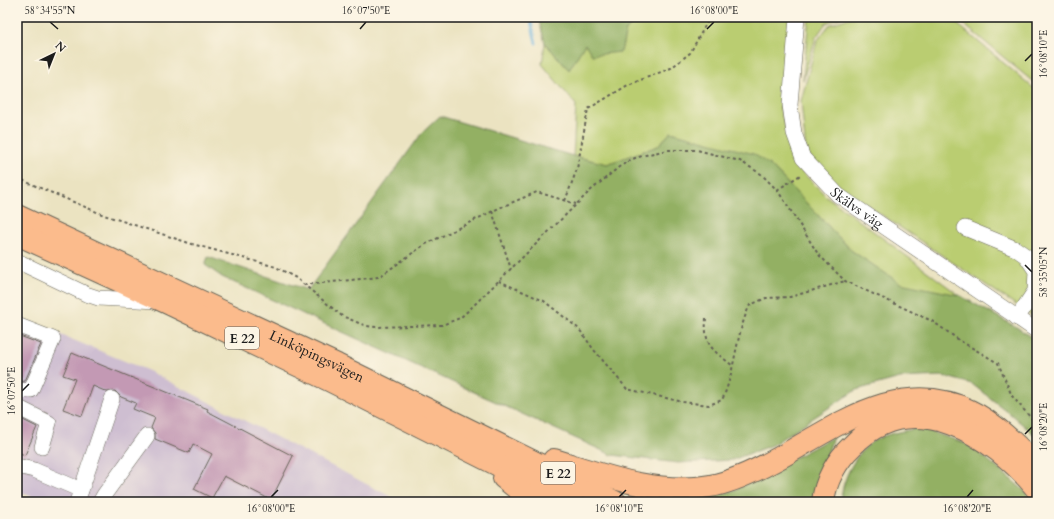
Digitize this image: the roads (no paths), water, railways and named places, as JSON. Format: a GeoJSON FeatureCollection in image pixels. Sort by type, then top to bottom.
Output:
{"type":"FeatureCollection","features":[{"type":"Feature","properties":{"kind":"highway","name":"Linköpingsvägen"},"geometry":{"type":"LineString","coordinates":[[17,216],[322,358],[614,502]]}},
{"type":"Feature","properties":{"kind":"highway","name":"Linköpingsvägen"},"geometry":{"type":"LineString","coordinates":[[17,234],[166,302],[572,502]]}},
{"type":"Feature","properties":{"kind":"highway"},"geometry":{"type":"LineString","coordinates":[[501,445],[624,480],[672,489],[711,486],[745,475],[780,458],[840,423],[882,404],[912,399],[946,401],[970,411],[993,425],[1037,466]]}},
{"type":"Feature","properties":{"kind":"highway"},"geometry":{"type":"LineString","coordinates":[[823,502],[829,481],[836,465],[857,440],[872,429],[889,422],[921,416],[936,418],[952,423],[983,440],[1023,473],[1037,489]]}},
{"type":"Feature","properties":{"kind":"highway"},"geometry":{"type":"LineString","coordinates":[[465,448],[534,502]]}},
{"type":"Feature","properties":{"kind":"street","name":"Skälvs väg"},"geometry":{"type":"LineString","coordinates":[[797,17],[790,105],[794,133],[803,158],[838,195],[1037,331]]}},
{"type":"Feature","properties":{"kind":"street"},"geometry":{"type":"LineString","coordinates":[[965,228],[1016,249],[1026,256],[1036,271],[1035,291],[1017,318]]}},
{"type":"Feature","properties":{"kind":"street"},"geometry":{"type":"LineString","coordinates":[[17,261],[98,298],[166,302]]}},
{"type":"Feature","properties":{"kind":"street"},"geometry":{"type":"LineString","coordinates":[[17,325],[53,339],[31,390],[17,392]]}},
{"type":"Feature","properties":{"kind":"street"},"geometry":{"type":"LineString","coordinates":[[17,466],[34,470],[79,496],[112,398]]}},
{"type":"Feature","properties":{"kind":"street"},"geometry":{"type":"LineString","coordinates":[[17,407],[49,423],[42,447]]}},
{"type":"Feature","properties":{"kind":"street"},"geometry":{"type":"LineString","coordinates":[[100,502],[147,436]]}},
{"type":"Feature","properties":{"kind":"waterway"},"geometry":{"type":"LineString","coordinates":[[530,17],[536,43]]}}]}
